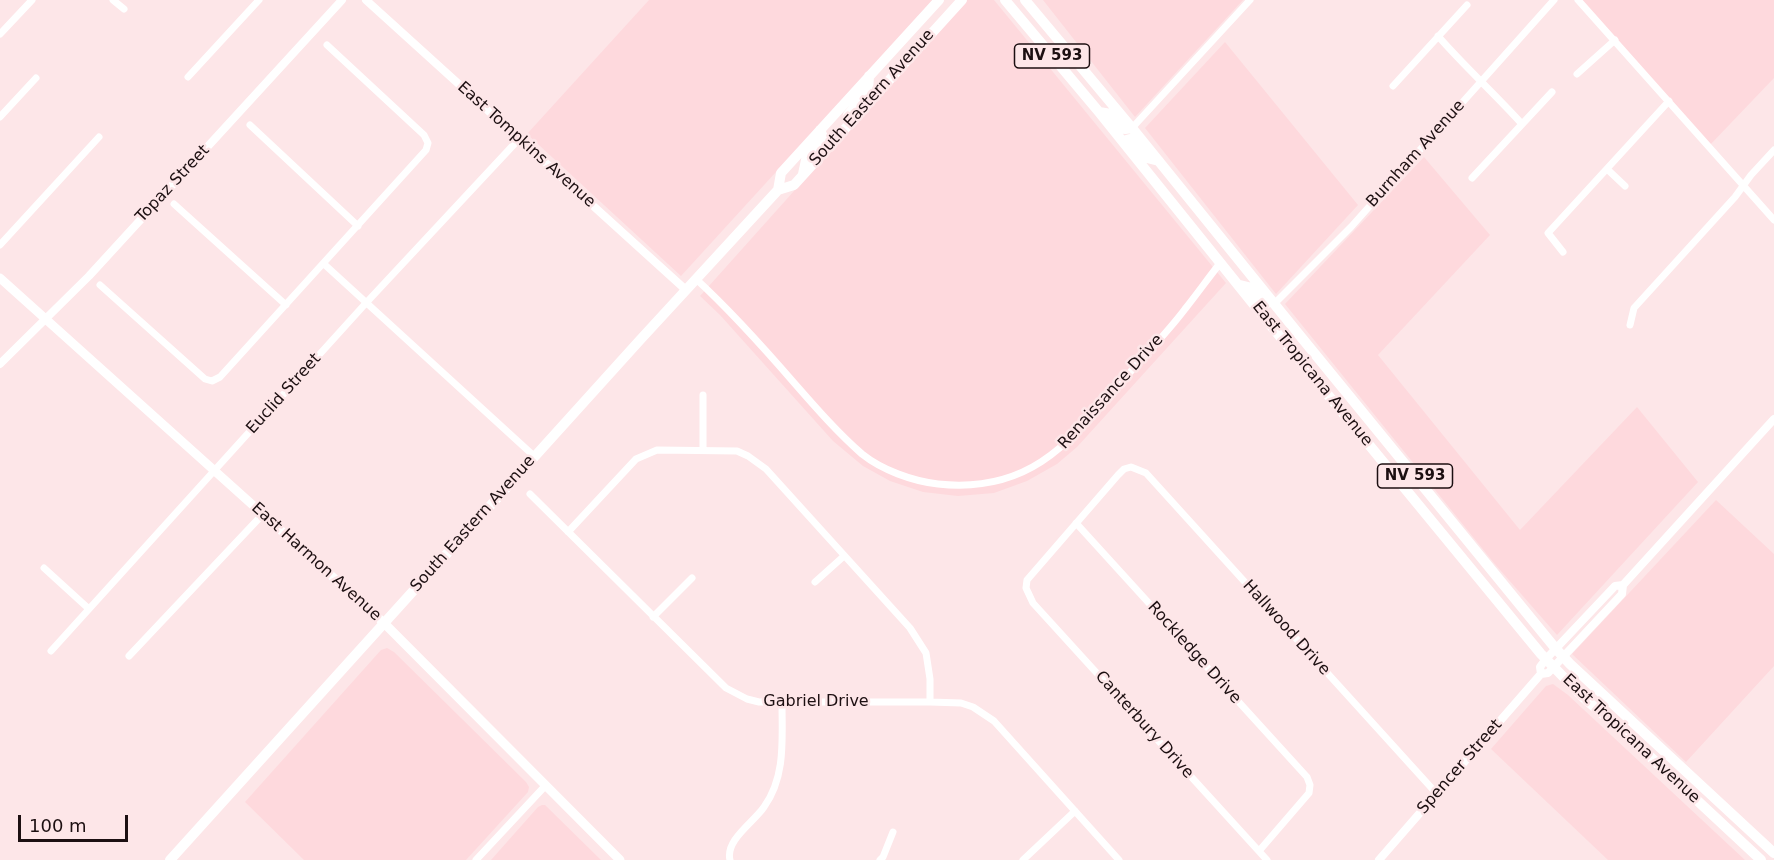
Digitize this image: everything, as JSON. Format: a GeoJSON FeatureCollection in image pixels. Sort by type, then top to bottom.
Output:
{"type":"FeatureCollection","features":[{"type":"Feature","properties":{"kind":"main road","name":"South Eastern Avenue"},"geometry":{"type":"LineString","coordinates":[[170,860],[534,456],[778,190],[782,173],[939,0]]}},
{"type":"Feature","properties":{"kind":"main road","name":"South Eastern Avenue"},"geometry":{"type":"LineString","coordinates":[[778,190],[794,185],[962,0]]}},
{"type":"Feature","properties":{"kind":"main road","name":"East Tropicana Avenue"},"geometry":{"type":"LineString","coordinates":[[1005,0],[1549,663],[1584,698],[1761,860]]}},
{"type":"Feature","properties":{"kind":"main road","name":"East Tropicana Avenue"},"geometry":{"type":"LineString","coordinates":[[1024,0],[1132,128],[1560,653],[1771,850]]}},
{"type":"Feature","properties":{"kind":"main road"},"geometry":{"type":"LineString","coordinates":[[850,124],[847,119],[848,115],[868,91],[869,76]]}},
{"type":"Feature","properties":{"kind":"main road"},"geometry":{"type":"LineString","coordinates":[[1099,112],[1111,114],[1125,129],[1132,128]]}},
{"type":"Feature","properties":{"kind":"main road"},"geometry":{"type":"LineString","coordinates":[[803,174],[806,160],[821,143],[823,137],[820,130]]}},
{"type":"Feature","properties":{"kind":"main road"},"geometry":{"type":"LineString","coordinates":[[1123,141],[1130,140],[1147,158],[1159,161]]}},
{"type":"Feature","properties":{"kind":"main road","name":"East Harmon Avenue"},"geometry":{"type":"LineString","coordinates":[[0,278],[384,623],[620,860]]}},
{"type":"Feature","properties":{"kind":"main road"},"geometry":{"type":"LineString","coordinates":[[1240,285],[1252,288],[1266,304],[1271,306],[1274,304]]}},
{"type":"Feature","properties":{"kind":"main road"},"geometry":{"type":"LineString","coordinates":[[1259,311],[1264,309],[1269,311],[1285,327],[1297,332]]}},
{"type":"Feature","properties":{"kind":"main road"},"geometry":{"type":"LineString","coordinates":[[1362,436],[1380,449],[1409,479],[1421,484]]}},
{"type":"Feature","properties":{"kind":"main road"},"geometry":{"type":"LineString","coordinates":[[1402,485],[1414,489],[1433,508],[1452,522]]}},
{"type":"Feature","properties":{"kind":"main road"},"geometry":{"type":"LineString","coordinates":[[1713,815],[1722,815],[1753,844],[1771,850]]}},
{"type":"Feature","properties":{"kind":"street"},"geometry":{"type":"LineString","coordinates":[[0,34],[32,0]]}},
{"type":"Feature","properties":{"kind":"street"},"geometry":{"type":"LineString","coordinates":[[113,0],[124,9]]}},
{"type":"Feature","properties":{"kind":"street"},"geometry":{"type":"LineString","coordinates":[[188,77],[259,0]]}},
{"type":"Feature","properties":{"kind":"street","name":"Topaz Street"},"geometry":{"type":"LineString","coordinates":[[0,364],[89,276],[342,0]]}},
{"type":"Feature","properties":{"kind":"street","name":"East Tompkins Avenue"},"geometry":{"type":"LineString","coordinates":[[366,0],[686,290]]}},
{"type":"Feature","properties":{"kind":"street"},"geometry":{"type":"LineString","coordinates":[[1132,128],[1250,0]]}},
{"type":"Feature","properties":{"kind":"street","name":"Burnham Avenue"},"geometry":{"type":"LineString","coordinates":[[1274,304],[1351,226],[1554,0]]}},
{"type":"Feature","properties":{"kind":"street"},"geometry":{"type":"LineString","coordinates":[[1578,0],[1774,220]]}},
{"type":"Feature","properties":{"kind":"street"},"geometry":{"type":"LineString","coordinates":[[1393,86],[1467,5]]}},
{"type":"Feature","properties":{"kind":"street"},"geometry":{"type":"LineString","coordinates":[[1438,36],[1522,124]]}},
{"type":"Feature","properties":{"kind":"street"},"geometry":{"type":"LineString","coordinates":[[1576,74],[1615,40]]}},
{"type":"Feature","properties":{"kind":"street"},"geometry":{"type":"LineString","coordinates":[[100,285],[205,379],[212,381],[220,377],[426,150],[428,143],[424,135],[327,45]]}},
{"type":"Feature","properties":{"kind":"street"},"geometry":{"type":"LineString","coordinates":[[0,117],[36,78]]}},
{"type":"Feature","properties":{"kind":"street"},"geometry":{"type":"LineString","coordinates":[[1472,178],[1552,92]]}},
{"type":"Feature","properties":{"kind":"street"},"geometry":{"type":"LineString","coordinates":[[1563,252],[1548,233],[1669,101]]}},
{"type":"Feature","properties":{"kind":"street"},"geometry":{"type":"LineString","coordinates":[[250,125],[358,226]]}},
{"type":"Feature","properties":{"kind":"street"},"geometry":{"type":"LineString","coordinates":[[0,245],[99,137]]}},
{"type":"Feature","properties":{"kind":"street","name":"Euclid Street"},"geometry":{"type":"LineString","coordinates":[[51,651],[366,303],[519,139]]}},
{"type":"Feature","properties":{"kind":"street"},"geometry":{"type":"LineString","coordinates":[[1630,325],[1634,308],[1735,197],[1774,150]]}},
{"type":"Feature","properties":{"kind":"street"},"geometry":{"type":"LineString","coordinates":[[1606,169],[1625,186]]}},
{"type":"Feature","properties":{"kind":"street"},"geometry":{"type":"LineString","coordinates":[[174,204],[286,305]]}},
{"type":"Feature","properties":{"kind":"street","name":"Renaissance Drive"},"geometry":{"type":"LineString","coordinates":[[696,279],[727,308],[840,434],[865,456],[893,472],[925,483],[958,486],[992,483],[1023,472],[1062,447],[1077,434],[1186,309],[1221,262]]}},
{"type":"Feature","properties":{"kind":"street"},"geometry":{"type":"LineString","coordinates":[[324,264],[534,456]]}},
{"type":"Feature","properties":{"kind":"street"},"geometry":{"type":"LineString","coordinates":[[703,395],[703,450]]}},
{"type":"Feature","properties":{"kind":"street"},"geometry":{"type":"LineString","coordinates":[[1549,663],[1622,594],[1623,585],[1774,419]]}},
{"type":"Feature","properties":{"kind":"street"},"geometry":{"type":"LineString","coordinates":[[568,532],[636,459],[657,450],[736,451],[748,456],[766,469],[910,628],[926,653],[930,679],[930,702]]}},
{"type":"Feature","properties":{"kind":"street","name":"Hallwood Drive"},"geometry":{"type":"LineString","coordinates":[[1076,523],[1124,470],[1131,467],[1146,473],[1437,794]]}},
{"type":"Feature","properties":{"kind":"street","name":"Gabriel Drive"},"geometry":{"type":"LineString","coordinates":[[530,494],[726,688],[747,699],[759,702],[930,702],[961,703],[973,707],[994,721],[1119,860]]}},
{"type":"Feature","properties":{"kind":"street"},"geometry":{"type":"LineString","coordinates":[[129,657],[263,514]]}},
{"type":"Feature","properties":{"kind":"street","name":"Canterbury Drive"},"geometry":{"type":"LineString","coordinates":[[1076,523],[1027,580],[1026,588],[1033,603],[1267,860]]}},
{"type":"Feature","properties":{"kind":"street","name":"Rockledge Drive"},"geometry":{"type":"LineString","coordinates":[[1076,523],[1307,777],[1310,785],[1309,793],[1259,851]]}},
{"type":"Feature","properties":{"kind":"street"},"geometry":{"type":"LineString","coordinates":[[815,582],[844,556]]}},
{"type":"Feature","properties":{"kind":"street"},"geometry":{"type":"LineString","coordinates":[[44,568],[89,609]]}},
{"type":"Feature","properties":{"kind":"street"},"geometry":{"type":"LineString","coordinates":[[653,617],[692,578]]}},
{"type":"Feature","properties":{"kind":"street","name":"Spencer Street"},"geometry":{"type":"LineString","coordinates":[[1379,860],[1541,674],[1540,667],[1549,663]]}},
{"type":"Feature","properties":{"kind":"street"},"geometry":{"type":"LineString","coordinates":[[729,857],[734,841],[764,808],[779,774],[783,756],[782,703]]}},
{"type":"Feature","properties":{"kind":"street"},"geometry":{"type":"LineString","coordinates":[[476,860],[546,785]]}},
{"type":"Feature","properties":{"kind":"street"},"geometry":{"type":"LineString","coordinates":[[1023,860],[1075,811]]}},
{"type":"Feature","properties":{"kind":"street"},"geometry":{"type":"LineString","coordinates":[[880,860],[893,832]]}},
{"type":"Feature","properties":{"kind":"shaded area"},"geometry":{"type":"Polygon","coordinates":[[[649,0],[933,0],[681,276],[527,134],[649,0]]]}},
{"type":"Feature","properties":{"kind":"shaded area"},"geometry":{"type":"Polygon","coordinates":[[[965,0],[994,0],[1226,283],[1077,447],[1057,464],[1027,481],[994,493],[958,496],[923,492],[890,481],[863,466],[833,441],[720,315],[700,296],[965,0]]]}},
{"type":"Feature","properties":{"kind":"shaded area"},"geometry":{"type":"Polygon","coordinates":[[[1043,0],[1243,0],[1135,117],[1043,0]]]}},
{"type":"Feature","properties":{"kind":"shaded area"},"geometry":{"type":"Polygon","coordinates":[[[1578,0],[1774,0],[1774,78],[1709,146],[1578,0]]]}},
{"type":"Feature","properties":{"kind":"shaded area"},"geometry":{"type":"Polygon","coordinates":[[[1225,42],[1358,205],[1276,294],[1145,128],[1225,42]]]}},
{"type":"Feature","properties":{"kind":"shaded area"},"geometry":{"type":"Polygon","coordinates":[[[1424,157],[1490,235],[1378,355],[1520,530],[1637,407],[1698,482],[1557,635],[1494,563],[1285,304],[1424,157]]]}},
{"type":"Feature","properties":{"kind":"shaded area"},"geometry":{"type":"Polygon","coordinates":[[[1716,500],[1774,554],[1774,666],[1686,762],[1572,654],[1716,500]]]}},
{"type":"Feature","properties":{"kind":"shaded area"},"geometry":{"type":"Polygon","coordinates":[[[387,648],[394,652],[526,782],[529,787],[528,792],[466,860],[304,860],[245,802],[381,650],[387,648]]]}},
{"type":"Feature","properties":{"kind":"shaded area"},"geometry":{"type":"Polygon","coordinates":[[[1553,684],[1568,695],[1745,860],[1608,860],[1491,749],[1546,686],[1553,684]]]}},
{"type":"Feature","properties":{"kind":"shaded area"},"geometry":{"type":"Polygon","coordinates":[[[542,805],[545,805],[601,860],[491,860],[542,805]]]}}]}
